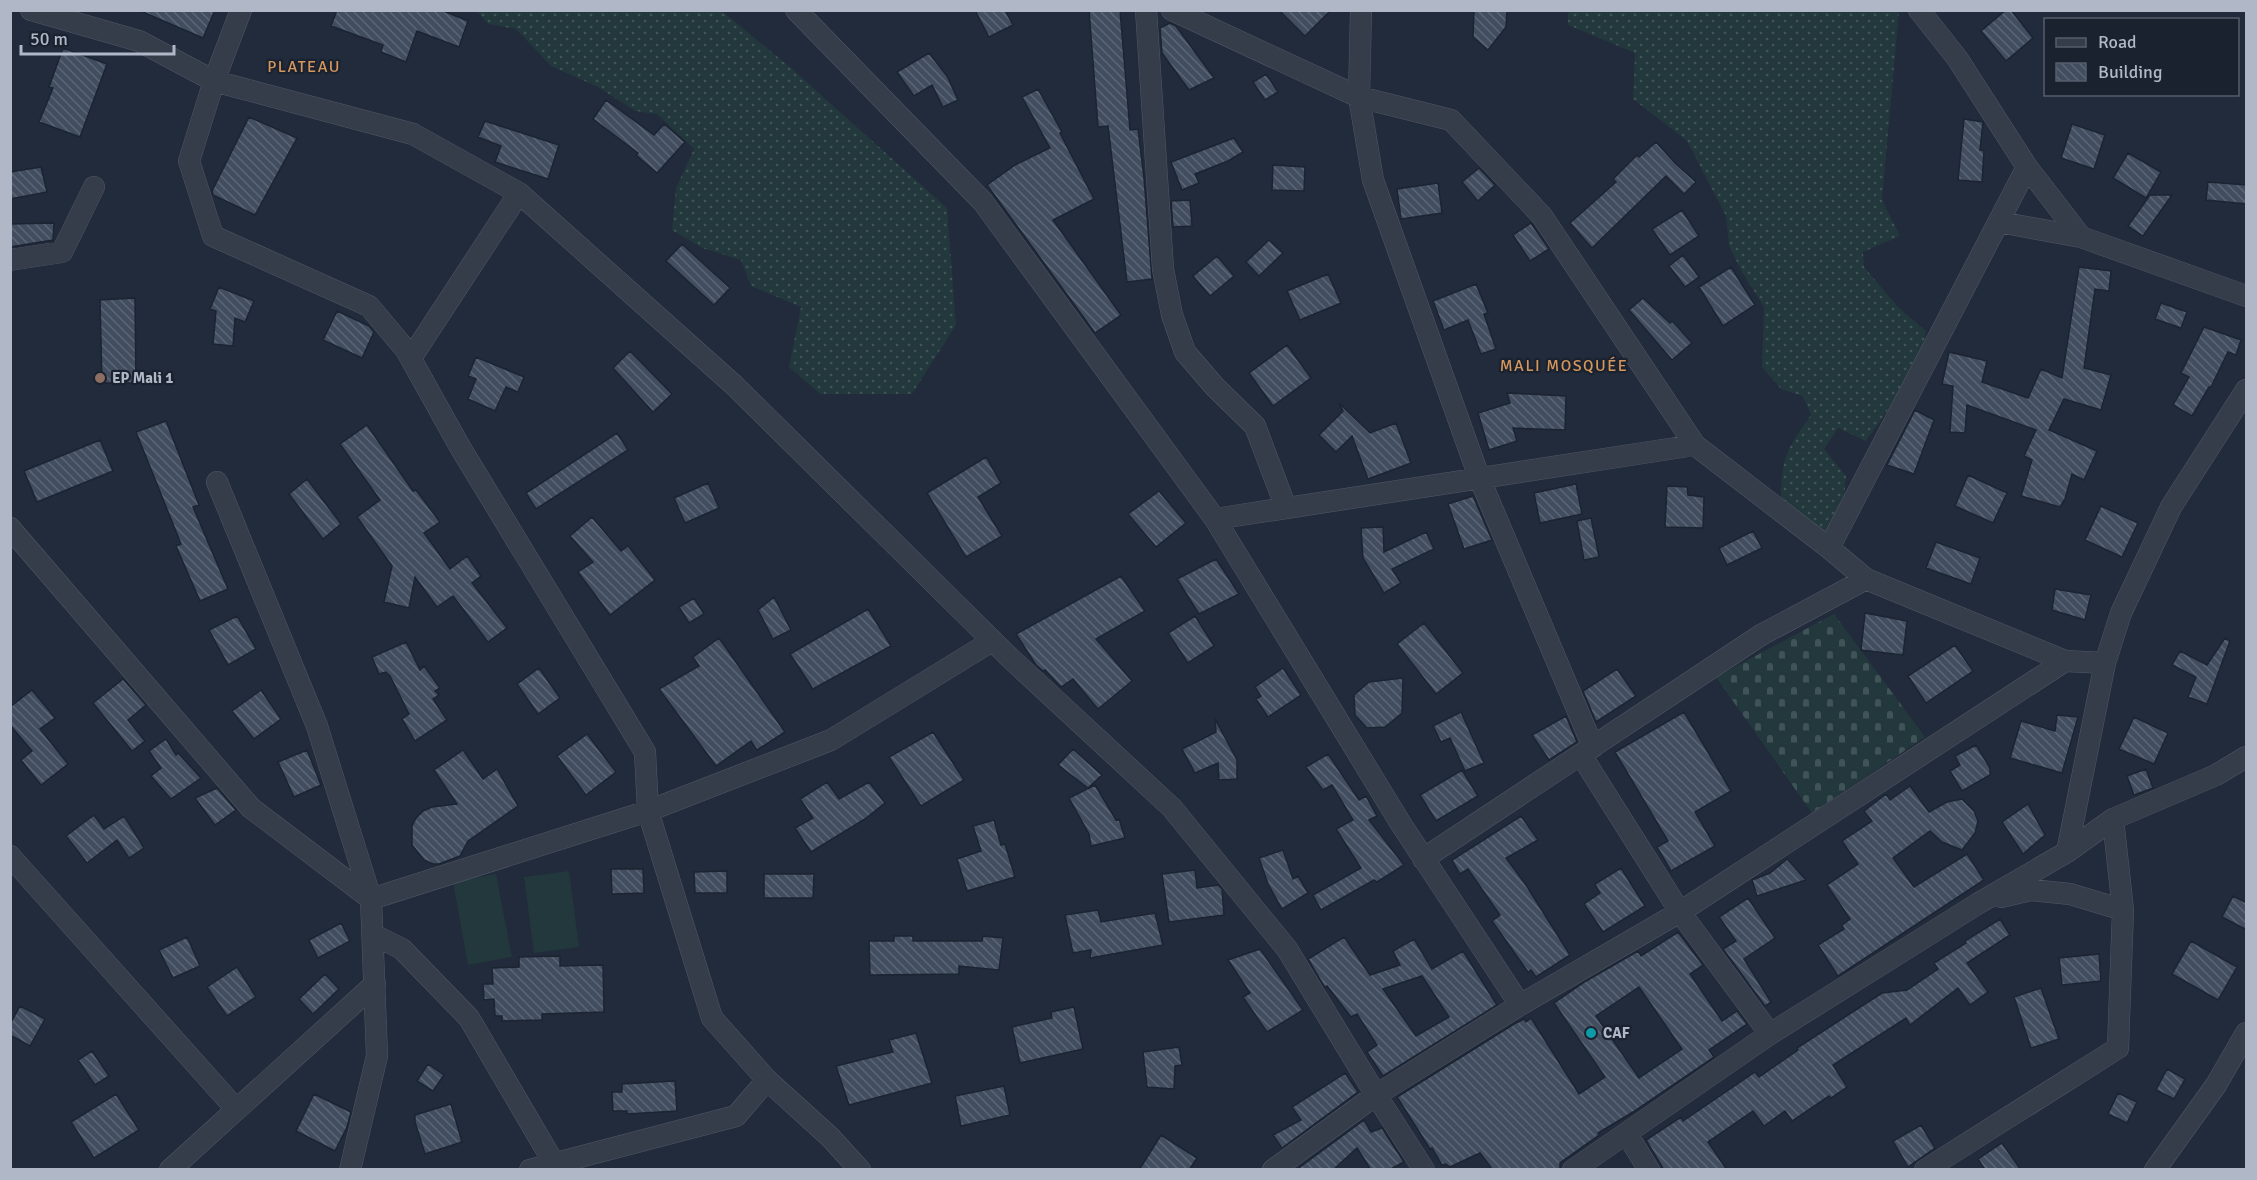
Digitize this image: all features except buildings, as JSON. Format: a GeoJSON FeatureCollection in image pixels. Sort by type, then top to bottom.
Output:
{"type":"FeatureCollection","features":[{"type":"Feature","properties":{"kind":"street"},"geometry":{"type":"LineString","coordinates":[[31,10],[139,41],[214,81],[413,134],[519,193],[735,387],[992,641],[1172,808],[1287,949],[1424,1170]]}},
{"type":"Feature","properties":{"kind":"street"},"geometry":{"type":"LineString","coordinates":[[242,10],[214,81],[189,161],[213,236],[369,306],[406,350],[459,447],[645,752],[648,811],[712,1018],[767,1080],[830,1137],[860,1170]]}},
{"type":"Feature","properties":{"kind":"street"},"geometry":{"type":"LineString","coordinates":[[796,10],[983,202],[1215,519],[1423,859],[1520,1005]]}},
{"type":"Feature","properties":{"kind":"street"},"geometry":{"type":"LineString","coordinates":[[1146,10],[1163,269],[1172,315],[1185,352],[1215,387],[1255,426],[1286,508]]}},
{"type":"Feature","properties":{"kind":"street"},"geometry":{"type":"LineString","coordinates":[[1172,10],[1359,97],[1451,120],[1542,216],[1695,445],[1866,579],[2065,661],[2105,663]]}},
{"type":"Feature","properties":{"kind":"street"},"geometry":{"type":"LineString","coordinates":[[1361,10],[1359,97],[1373,180],[1479,477],[1587,751],[1680,912],[1770,1034]]}},
{"type":"Feature","properties":{"kind":"street"},"geometry":{"type":"LineString","coordinates":[[1919,10],[1957,58],[2027,167],[2081,237]]}},
{"type":"Feature","properties":{"kind":"street"},"geometry":{"type":"LineString","coordinates":[[1829,548],[2027,167]]}},
{"type":"Feature","properties":{"kind":"street"},"geometry":{"type":"LineString","coordinates":[[10,260],[62,252],[94,188]]}},
{"type":"Feature","properties":{"kind":"street"},"geometry":{"type":"LineString","coordinates":[[411,358],[519,193]]}},
{"type":"Feature","properties":{"kind":"street"},"geometry":{"type":"LineString","coordinates":[[1999,222],[2081,237],[2247,296]]}},
{"type":"Feature","properties":{"kind":"street"},"geometry":{"type":"LineString","coordinates":[[2067,852],[2105,663],[2121,613],[2171,507],[2247,390]]}},
{"type":"Feature","properties":{"kind":"street"},"geometry":{"type":"LineString","coordinates":[[1215,519],[1695,445]]}},
{"type":"Feature","properties":{"kind":"street"},"geometry":{"type":"LineString","coordinates":[[217,482],[317,726],[371,899],[377,1056],[350,1170]]}},
{"type":"Feature","properties":{"kind":"street"},"geometry":{"type":"LineString","coordinates":[[10,528],[251,807],[371,899]]}},
{"type":"Feature","properties":{"kind":"street"},"geometry":{"type":"LineString","coordinates":[[1423,859],[1761,634],[1866,579]]}},
{"type":"Feature","properties":{"kind":"street"},"geometry":{"type":"LineString","coordinates":[[371,899],[648,811],[831,740],[992,641]]}},
{"type":"Feature","properties":{"kind":"street"},"geometry":{"type":"LineString","coordinates":[[1273,1170],[1376,1095],[1520,1005],[1680,912],[2065,661]]}},
{"type":"Feature","properties":{"kind":"street"},"geometry":{"type":"LineString","coordinates":[[1573,1170],[1770,1034],[1979,903],[2067,852],[2113,819],[2216,775],[2247,757]]}},
{"type":"Feature","properties":{"kind":"street"},"geometry":{"type":"LineString","coordinates":[[1925,1170],[2118,1048],[2123,910],[2113,819]]}},
{"type":"Feature","properties":{"kind":"street"},"geometry":{"type":"LineString","coordinates":[[10,856],[236,1109]]}},
{"type":"Feature","properties":{"kind":"street"},"geometry":{"type":"LineString","coordinates":[[1979,903],[2031,890],[2070,894],[2123,910]]}},
{"type":"Feature","properties":{"kind":"street"},"geometry":{"type":"LineString","coordinates":[[372,934],[402,949],[469,1018],[556,1166]]}},
{"type":"Feature","properties":{"kind":"street"},"geometry":{"type":"LineString","coordinates":[[170,1170],[375,984]]}},
{"type":"Feature","properties":{"kind":"street"},"geometry":{"type":"LineString","coordinates":[[2155,1170],[2216,1085],[2247,1033]]}},
{"type":"Feature","properties":{"kind":"street"},"geometry":{"type":"LineString","coordinates":[[530,1170],[556,1166],[736,1116],[767,1080]]}},
{"type":"Feature","properties":{"kind":"street"},"geometry":{"type":"LineString","coordinates":[[1627,1134],[1648,1170]]}},
{"type":"Feature","properties":{"kind":"green space"},"geometry":{"type":"Polygon","coordinates":[[[1568,10],[1899,11],[1882,200],[1900,236],[1863,252],[1864,267],[1898,307],[1926,331],[1923,351],[1895,400],[1866,441],[1838,428],[1824,449],[1846,476],[1844,500],[1829,535],[1781,504],[1782,476],[1786,456],[1811,415],[1803,396],[1781,389],[1762,367],[1764,307],[1729,246],[1726,216],[1687,141],[1633,99],[1635,53],[1568,25],[1568,10]]]}},
{"type":"Feature","properties":{"kind":"green space"},"geometry":{"type":"Polygon","coordinates":[[[477,11],[722,11],[791,68],[947,208],[956,325],[912,394],[820,394],[789,367],[801,307],[751,286],[741,260],[702,248],[672,230],[676,188],[694,149],[657,114],[635,111],[598,87],[551,66],[516,29],[488,24],[477,11]]]}},
{"type":"Feature","properties":{"kind":"green space"},"geometry":{"type":"Polygon","coordinates":[[[1834,614],[1925,737],[1812,813],[1716,677],[1834,614]]]}},
{"type":"Feature","properties":{"kind":"green space"},"geometry":{"type":"Polygon","coordinates":[[[569,871],[579,947],[534,953],[524,877],[569,871]]]}},
{"type":"Feature","properties":{"kind":"green space"},"geometry":{"type":"Polygon","coordinates":[[[496,874],[512,957],[468,965],[453,882],[496,874]]]}},
{"type":"Feature","properties":{"kind":"place","name":"EP Mali 1"},"geometry":{"type":"Point","coordinates":[100,378]}},
{"type":"Feature","properties":{"kind":"place","name":"CAF"},"geometry":{"type":"Point","coordinates":[1591,1033]}},
{"type":"Feature","properties":{"kind":"district","name":"PLATEAU"},"geometry":{"type":"Point","coordinates":[304,67]}},
{"type":"Feature","properties":{"kind":"district","name":"MALI MOSQUÉE"},"geometry":{"type":"Point","coordinates":[1564,366]}}]}
